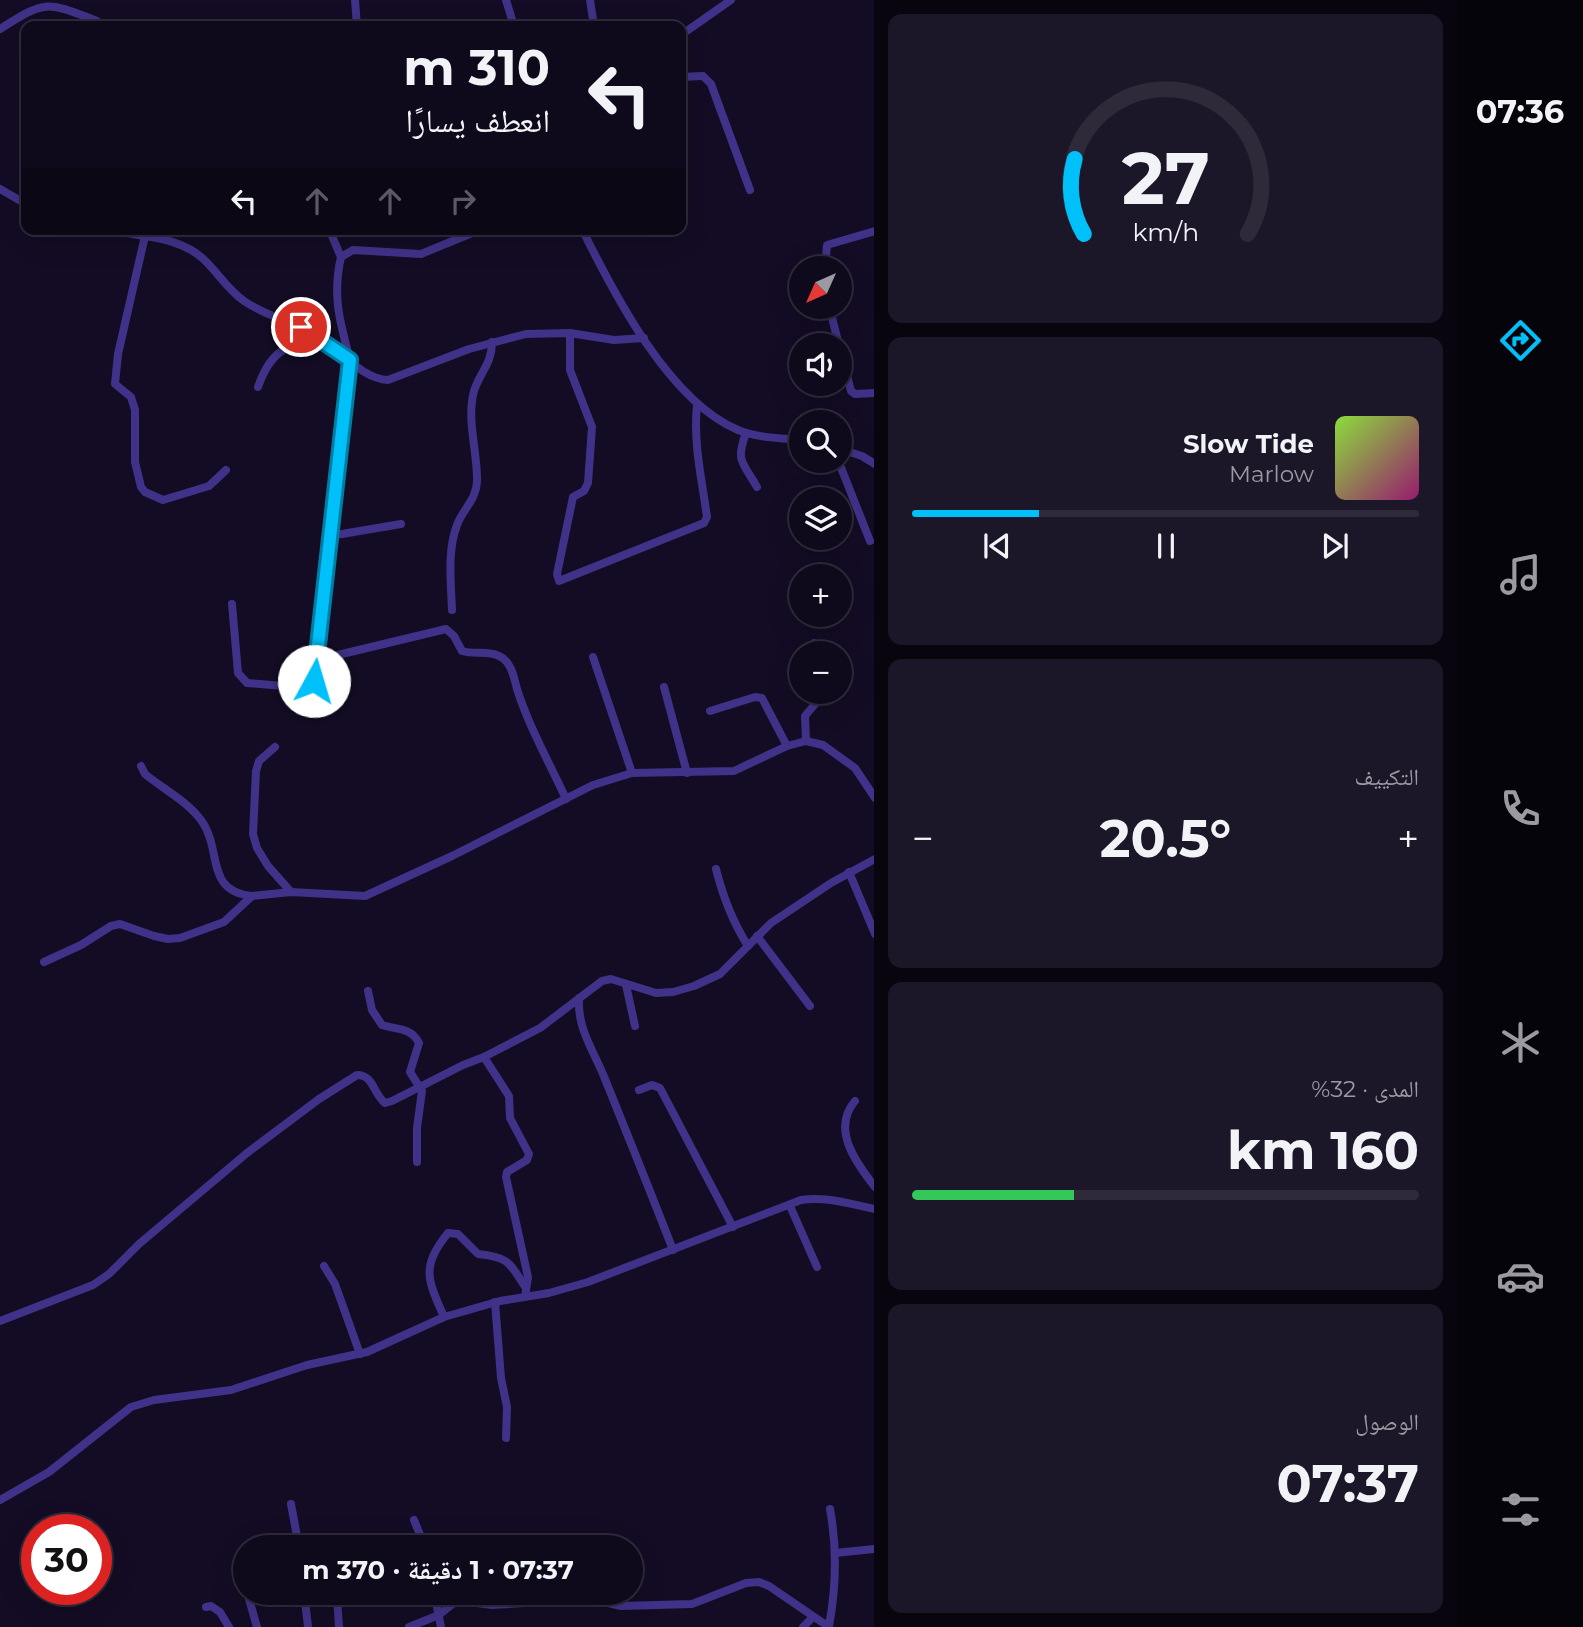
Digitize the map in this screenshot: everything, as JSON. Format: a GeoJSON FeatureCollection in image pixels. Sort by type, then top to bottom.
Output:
{"type":"FeatureCollection","features":[{"type":"Feature","properties":{"kind":"street"},"geometry":{"type":"LineString","coordinates":[[355,0],[357,21]]}},
{"type":"Feature","properties":{"kind":"street"},"geometry":{"type":"LineString","coordinates":[[506,0],[512,21]]}},
{"type":"Feature","properties":{"kind":"street"},"geometry":{"type":"LineString","coordinates":[[590,0],[593,21]]}},
{"type":"Feature","properties":{"kind":"street"},"geometry":{"type":"LineString","coordinates":[[686,32],[731,0]]}},
{"type":"Feature","properties":{"kind":"street"},"geometry":{"type":"LineString","coordinates":[[0,29],[31,8],[49,4],[97,21]]}},
{"type":"Feature","properties":{"kind":"street"},"geometry":{"type":"LineString","coordinates":[[686,77],[703,76],[708,79],[730,131],[750,190]]}},
{"type":"Feature","properties":{"kind":"street"},"geometry":{"type":"LineString","coordinates":[[0,189],[21,201]]}},
{"type":"Feature","properties":{"kind":"street"},"geometry":{"type":"LineString","coordinates":[[826,256],[827,245],[874,232]]}},
{"type":"Feature","properties":{"kind":"street"},"geometry":{"type":"LineString","coordinates":[[232,604],[238,673],[247,683],[307,688],[314,681],[317,660],[350,360],[337,304],[341,257],[332,235]]}},
{"type":"Feature","properties":{"kind":"street"},"geometry":{"type":"LineString","coordinates":[[341,257],[353,250],[421,254],[467,235]]}},
{"type":"Feature","properties":{"kind":"street"},"geometry":{"type":"LineString","coordinates":[[585,235],[607,279],[644,338],[697,405],[715,419],[746,433],[789,438]]}},
{"type":"Feature","properties":{"kind":"street"},"geometry":{"type":"LineString","coordinates":[[226,470],[209,486],[163,500],[153,497],[141,487],[135,462],[135,410],[131,397],[116,384],[115,377],[145,236],[184,246],[198,254],[245,302],[301,327],[370,375],[388,380],[492,342],[526,334],[570,333],[600,339],[644,338]]}},
{"type":"Feature","properties":{"kind":"street"},"geometry":{"type":"LineString","coordinates":[[570,333],[570,370],[592,427],[588,483],[584,491],[573,497],[557,574],[559,581],[704,523],[707,517],[698,461],[695,422],[697,405]]}},
{"type":"Feature","properties":{"kind":"street"},"geometry":{"type":"LineString","coordinates":[[452,610],[454,535],[458,523],[474,498],[477,482],[472,407],[474,391],[489,363],[492,342]]}},
{"type":"Feature","properties":{"kind":"street"},"geometry":{"type":"LineString","coordinates":[[258,387],[263,373],[278,352],[289,346],[309,343],[330,345]]}},
{"type":"Feature","properties":{"kind":"street"},"geometry":{"type":"LineString","coordinates":[[852,392],[874,393]]}},
{"type":"Feature","properties":{"kind":"street"},"geometry":{"type":"LineString","coordinates":[[746,433],[740,457],[757,487]]}},
{"type":"Feature","properties":{"kind":"street"},"geometry":{"type":"LineString","coordinates":[[852,453],[874,464]]}},
{"type":"Feature","properties":{"kind":"street"},"geometry":{"type":"LineString","coordinates":[[843,473],[870,541]]}},
{"type":"Feature","properties":{"kind":"street"},"geometry":{"type":"LineString","coordinates":[[330,536],[401,524]]}},
{"type":"Feature","properties":{"kind":"street"},"geometry":{"type":"LineString","coordinates":[[317,660],[446,629],[454,636],[462,651],[501,656],[512,673],[526,717],[566,799]]}},
{"type":"Feature","properties":{"kind":"street"},"geometry":{"type":"LineString","coordinates":[[593,657],[632,773]]}},
{"type":"Feature","properties":{"kind":"street"},"geometry":{"type":"LineString","coordinates":[[664,687],[687,773]]}},
{"type":"Feature","properties":{"kind":"street"},"geometry":{"type":"LineString","coordinates":[[710,711],[755,697],[762,698],[786,746]]}},
{"type":"Feature","properties":{"kind":"street"},"geometry":{"type":"LineString","coordinates":[[806,741],[805,716],[815,704]]}},
{"type":"Feature","properties":{"kind":"street"},"geometry":{"type":"LineString","coordinates":[[141,766],[145,774],[200,819],[213,845],[217,869],[229,890],[252,896],[291,892],[365,896],[610,778],[632,773],[734,771],[786,746],[806,741],[823,745],[855,768],[874,799]]}},
{"type":"Feature","properties":{"kind":"street"},"geometry":{"type":"LineString","coordinates":[[275,747],[259,761],[256,771],[253,834],[257,848],[268,866],[291,892]]}},
{"type":"Feature","properties":{"kind":"street"},"geometry":{"type":"LineString","coordinates":[[0,1321],[93,1284],[109,1274],[139,1244],[247,1153],[319,1099],[358,1076],[364,1075],[370,1080],[380,1100],[385,1103],[540,1028],[602,981],[611,979],[656,993],[694,986],[720,974],[771,923],[849,872],[874,859]]}},
{"type":"Feature","properties":{"kind":"street"},"geometry":{"type":"LineString","coordinates":[[716,869],[722,895],[748,946]]}},
{"type":"Feature","properties":{"kind":"street"},"geometry":{"type":"LineString","coordinates":[[849,872],[874,934]]}},
{"type":"Feature","properties":{"kind":"street"},"geometry":{"type":"LineString","coordinates":[[44,962],[120,923],[154,936],[180,938],[224,922],[252,896]]}},
{"type":"Feature","properties":{"kind":"street"},"geometry":{"type":"LineString","coordinates":[[757,936],[810,1006]]}},
{"type":"Feature","properties":{"kind":"street"},"geometry":{"type":"LineString","coordinates":[[626,985],[635,1026]]}},
{"type":"Feature","properties":{"kind":"street"},"geometry":{"type":"LineString","coordinates":[[368,991],[372,1010],[382,1025],[400,1028],[416,1037],[419,1043],[410,1072],[423,1097],[417,1128],[417,1162]]}},
{"type":"Feature","properties":{"kind":"street"},"geometry":{"type":"LineString","coordinates":[[579,998],[578,1010],[587,1043],[605,1077],[673,1250]]}},
{"type":"Feature","properties":{"kind":"street"},"geometry":{"type":"LineString","coordinates":[[484,1057],[509,1096],[510,1118],[529,1154],[527,1160],[507,1172],[506,1177],[525,1264],[526,1293]]}},
{"type":"Feature","properties":{"kind":"street"},"geometry":{"type":"LineString","coordinates":[[639,1090],[652,1085],[660,1088],[733,1227]]}},
{"type":"Feature","properties":{"kind":"street"},"geometry":{"type":"LineString","coordinates":[[855,1101],[847,1110],[845,1132],[855,1160],[874,1188]]}},
{"type":"Feature","properties":{"kind":"street"},"geometry":{"type":"LineString","coordinates":[[0,1500],[49,1472],[131,1407],[154,1399],[231,1390],[307,1365],[360,1354],[444,1317],[526,1293],[588,1282],[801,1200],[815,1198],[874,1209]]}},
{"type":"Feature","properties":{"kind":"street"},"geometry":{"type":"LineString","coordinates":[[790,1206],[817,1267]]}},
{"type":"Feature","properties":{"kind":"street"},"geometry":{"type":"LineString","coordinates":[[444,1317],[434,1294],[428,1268],[439,1244],[448,1233],[458,1234],[478,1254],[493,1254],[509,1262],[526,1293]]}},
{"type":"Feature","properties":{"kind":"street"},"geometry":{"type":"LineString","coordinates":[[324,1266],[335,1284],[360,1354]]}},
{"type":"Feature","properties":{"kind":"street"},"geometry":{"type":"LineString","coordinates":[[495,1302],[501,1378],[507,1407],[506,1438]]}},
{"type":"Feature","properties":{"kind":"street"},"geometry":{"type":"LineString","coordinates":[[291,1504],[297,1535]]}},
{"type":"Feature","properties":{"kind":"street"},"geometry":{"type":"LineString","coordinates":[[409,1627],[439,1615],[454,1603],[462,1601],[492,1605],[591,1599],[621,1606],[692,1604],[732,1587],[759,1582],[777,1591],[829,1627],[835,1553],[830,1509]]}},
{"type":"Feature","properties":{"kind":"street"},"geometry":{"type":"LineString","coordinates":[[414,1520],[420,1535]]}},
{"type":"Feature","properties":{"kind":"street"},"geometry":{"type":"LineString","coordinates":[[835,1553],[874,1549]]}},
{"type":"Feature","properties":{"kind":"street"},"geometry":{"type":"LineString","coordinates":[[250,1605],[257,1627]]}},
{"type":"Feature","properties":{"kind":"street"},"geometry":{"type":"LineString","coordinates":[[305,1605],[308,1627]]}},
{"type":"Feature","properties":{"kind":"street"},"geometry":{"type":"LineString","coordinates":[[338,1605],[339,1627]]}},
{"type":"Feature","properties":{"kind":"street"},"geometry":{"type":"LineString","coordinates":[[437,1605],[441,1627]]}},
{"type":"Feature","properties":{"kind":"street"},"geometry":{"type":"LineString","coordinates":[[206,1607],[217,1609],[229,1627]]}},
{"type":"Feature","properties":{"kind":"street"},"geometry":{"type":"LineString","coordinates":[[803,1627],[813,1617]]}},
{"type":"Feature","properties":{"kind":"route"},"geometry":{"type":"LineString","coordinates":[[301,327],[350,360],[314,681]]}}]}
